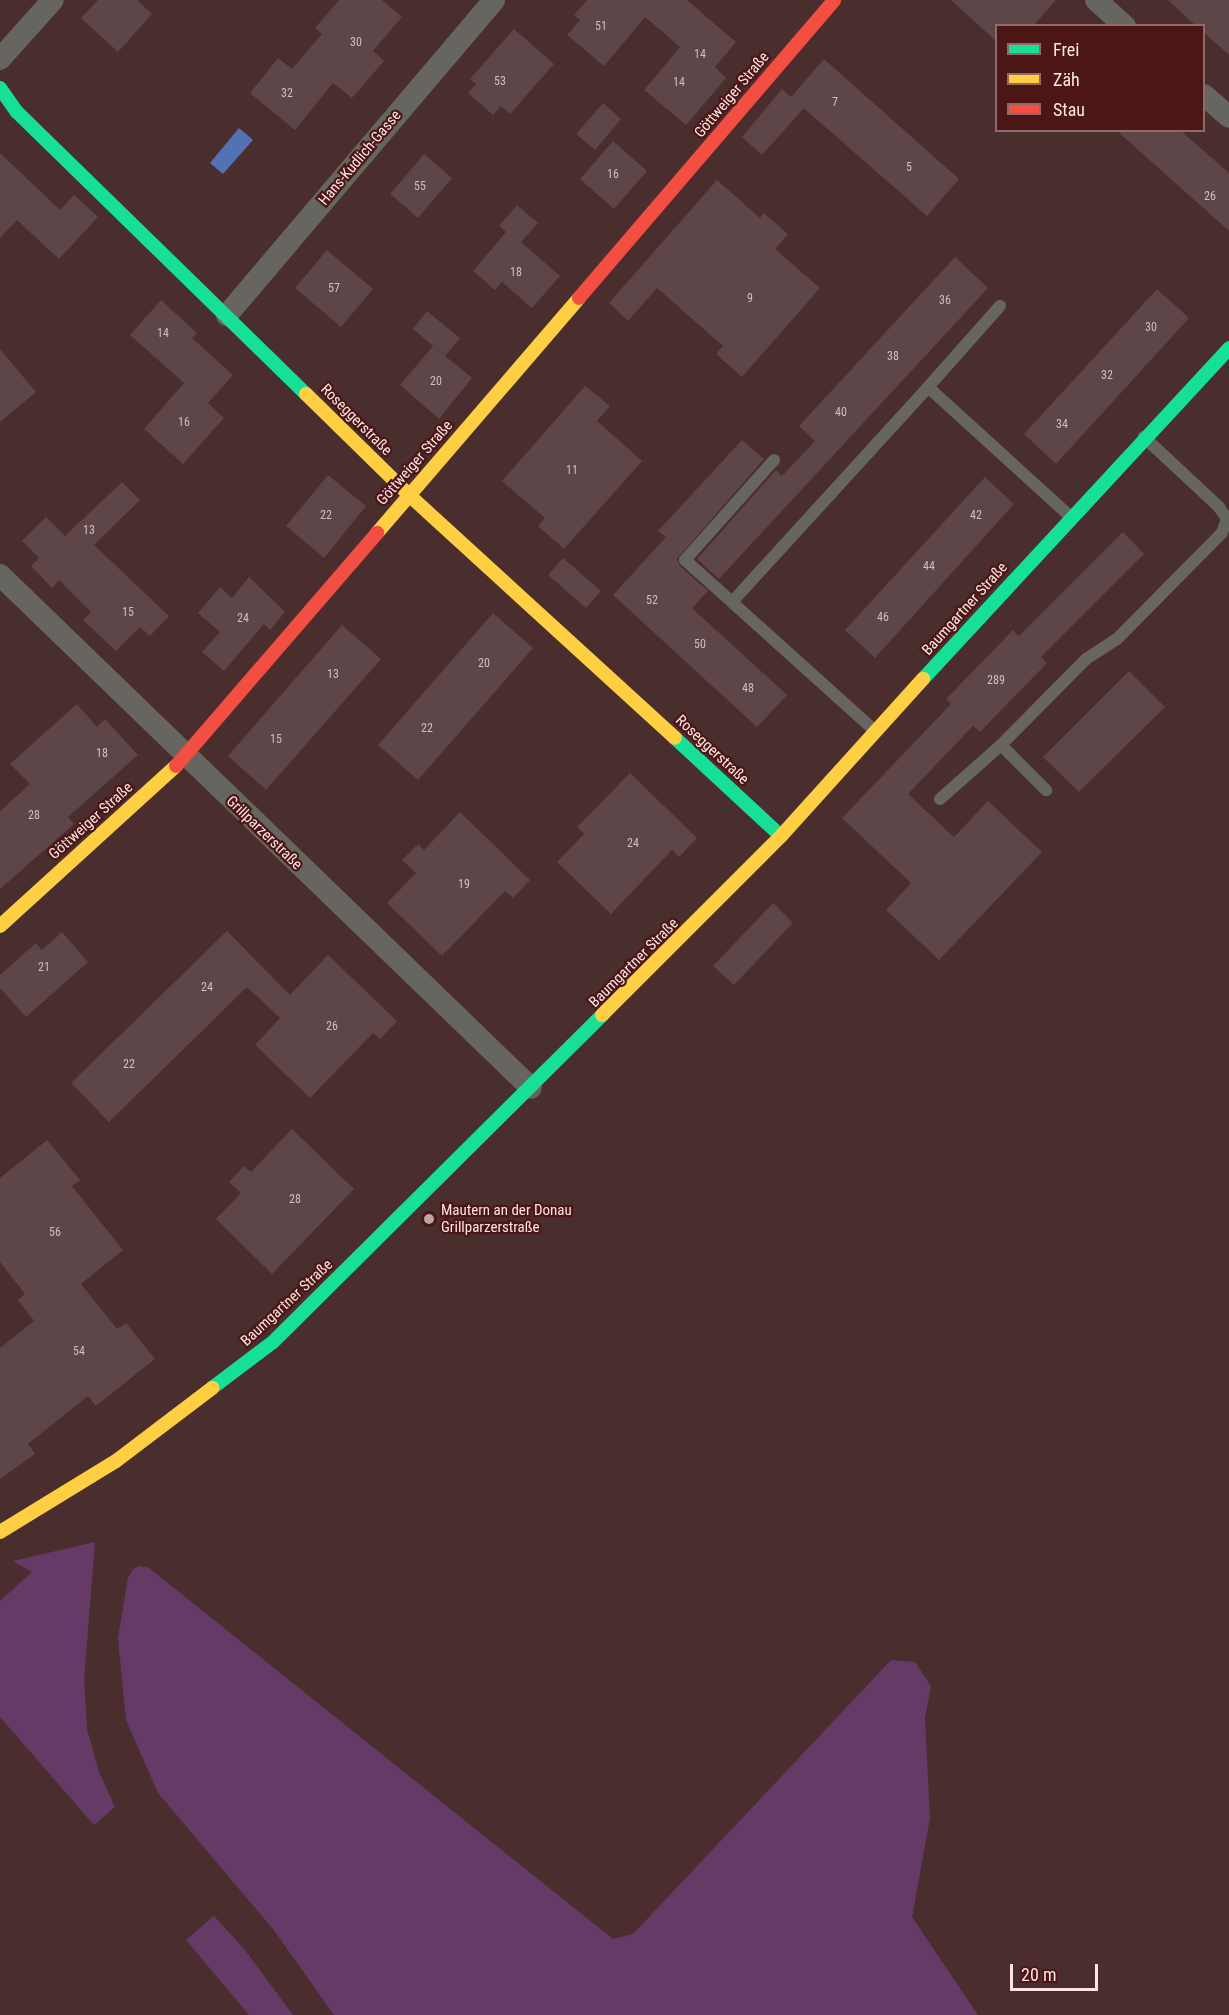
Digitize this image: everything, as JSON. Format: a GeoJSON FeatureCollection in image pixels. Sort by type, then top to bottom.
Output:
{"type":"FeatureCollection","features":[{"type":"Feature","properties":{"kind":"street"},"geometry":{"type":"LineString","coordinates":[[0,59],[53,0]]}},
{"type":"Feature","properties":{"kind":"street","name":"Hans-Kudlich-Gasse"},"geometry":{"type":"LineString","coordinates":[[227,315],[494,0]]}},
{"type":"Feature","properties":{"kind":"street","name":"Göttweiger Straße"},"geometry":{"type":"LineString","coordinates":[[0,926],[185,758],[834,0]]}},
{"type":"Feature","properties":{"kind":"street"},"geometry":{"type":"LineString","coordinates":[[1096,0],[1123,24]]}},
{"type":"Feature","properties":{"kind":"street","name":"Roseggerstraße"},"geometry":{"type":"LineString","coordinates":[[0,88],[16,112],[227,315],[409,495],[781,836]]}},
{"type":"Feature","properties":{"kind":"street"},"geometry":{"type":"LineString","coordinates":[[1205,97],[1229,117]]}},
{"type":"Feature","properties":{"kind":"street","name":"Baumgartner Straße"},"geometry":{"type":"LineString","coordinates":[[0,1532],[117,1461],[273,1342],[531,1088],[781,836],[1143,437],[1229,348]]}},
{"type":"Feature","properties":{"kind":"street","name":"Grillparzerstraße"},"geometry":{"type":"LineString","coordinates":[[0,575],[185,758],[531,1088]]}},
{"type":"Feature","properties":{"kind":"lane"},"geometry":{"type":"LineString","coordinates":[[732,602],[1000,306]]}},
{"type":"Feature","properties":{"kind":"lane"},"geometry":{"type":"LineString","coordinates":[[928,387],[1071,517]]}},
{"type":"Feature","properties":{"kind":"lane"},"geometry":{"type":"LineString","coordinates":[[940,799],[1001,745],[1086,659],[1117,639],[1222,533],[1227,519],[1219,507],[1143,437]]}},
{"type":"Feature","properties":{"kind":"lane"},"geometry":{"type":"LineString","coordinates":[[774,460],[685,560],[875,731]]}},
{"type":"Feature","properties":{"kind":"lane"},"geometry":{"type":"LineString","coordinates":[[1001,745],[1046,790]]}},
{"type":"Feature","properties":{"kind":"shaded area"},"geometry":{"type":"Polygon","coordinates":[[[95,1542],[84,1680],[87,1729],[99,1772],[115,1807],[94,1825],[0,1717],[0,1601],[32,1572],[13,1561],[95,1542]]]}},
{"type":"Feature","properties":{"kind":"shaded area"},"geometry":{"type":"Polygon","coordinates":[[[140,1566],[149,1568],[613,1939],[633,1934],[891,1660],[915,1662],[931,1686],[925,1718],[930,1818],[912,1917],[978,2015],[334,2015],[273,1929],[158,1793],[126,1720],[118,1638],[128,1578],[133,1569],[140,1566]]]}},
{"type":"Feature","properties":{"kind":"shaded area"},"geometry":{"type":"Polygon","coordinates":[[[214,1916],[245,1950],[293,2015],[249,2015],[186,1940],[214,1916]]]}},
{"type":"Feature","properties":{"kind":"water"},"geometry":{"type":"Polygon","coordinates":[[[239,128],[253,140],[223,174],[210,163],[239,128]]]}},
{"type":"Feature","properties":{"kind":"building"},"geometry":{"type":"Polygon","coordinates":[[[98,0],[137,0],[152,14],[118,52],[81,18],[98,0]]]}},
{"type":"Feature","properties":{"kind":"building"},"geometry":{"type":"Polygon","coordinates":[[[339,0],[382,0],[402,17],[373,51],[384,61],[352,98],[333,83],[295,130],[250,93],[278,58],[292,69],[322,34],[315,28],[339,0]]]}},
{"type":"Feature","properties":{"kind":"building"},"geometry":{"type":"Polygon","coordinates":[[[587,0],[687,0],[736,42],[715,67],[726,78],[686,125],[644,90],[680,47],[645,17],[604,66],[567,35],[580,20],[574,15],[587,0]]]}},
{"type":"Feature","properties":{"kind":"building"},"geometry":{"type":"Polygon","coordinates":[[[951,0],[1056,0],[1035,24],[995,24],[995,40],[951,0]]]}},
{"type":"Feature","properties":{"kind":"building"},"geometry":{"type":"Polygon","coordinates":[[[1168,0],[1229,0],[1229,55],[1205,34],[1205,24],[1194,24],[1168,0]]]}},
{"type":"Feature","properties":{"kind":"building"},"geometry":{"type":"Polygon","coordinates":[[[514,29],[554,64],[510,114],[501,106],[493,115],[468,93],[476,84],[470,79],[514,29]]]}},
{"type":"Feature","properties":{"kind":"building"},"geometry":{"type":"Polygon","coordinates":[[[824,59],[959,179],[927,216],[791,97],[824,59]]]}},
{"type":"Feature","properties":{"kind":"building"},"geometry":{"type":"Polygon","coordinates":[[[782,89],[804,108],[762,155],[742,137],[782,89]]]}},
{"type":"Feature","properties":{"kind":"building"},"geometry":{"type":"Polygon","coordinates":[[[603,103],[621,119],[595,150],[576,134],[603,103]]]}},
{"type":"Feature","properties":{"kind":"building"},"geometry":{"type":"Polygon","coordinates":[[[1118,132],[1182,132],[1229,173],[1229,231],[1118,132]]]}},
{"type":"Feature","properties":{"kind":"building"},"geometry":{"type":"Polygon","coordinates":[[[613,141],[647,171],[614,209],[580,179],[613,141]]]}},
{"type":"Feature","properties":{"kind":"building"},"geometry":{"type":"Polygon","coordinates":[[[0,153],[60,210],[74,195],[98,217],[59,259],[17,220],[0,238],[0,153]]]}},
{"type":"Feature","properties":{"kind":"building"},"geometry":{"type":"Polygon","coordinates":[[[424,154],[452,178],[418,218],[390,194],[424,154]]]}},
{"type":"Feature","properties":{"kind":"building"},"geometry":{"type":"Polygon","coordinates":[[[717,180],[760,218],[764,213],[788,234],[775,249],[820,288],[742,377],[716,354],[723,346],[657,288],[628,321],[609,303],[717,180]]]}},
{"type":"Feature","properties":{"kind":"building"},"geometry":{"type":"Polygon","coordinates":[[[517,205],[538,223],[521,242],[560,276],[532,308],[502,282],[495,290],[473,271],[506,232],[499,226],[517,205]]]}},
{"type":"Feature","properties":{"kind":"building"},"geometry":{"type":"Polygon","coordinates":[[[327,250],[373,289],[341,327],[295,288],[327,250]]]}},
{"type":"Feature","properties":{"kind":"building"},"geometry":{"type":"Polygon","coordinates":[[[955,257],[988,288],[719,579],[697,559],[776,470],[782,476],[815,441],[799,426],[955,257]]]}},
{"type":"Feature","properties":{"kind":"building"},"geometry":{"type":"Polygon","coordinates":[[[1157,289],[1189,318],[1056,464],[1024,434],[1157,289]]]}},
{"type":"Feature","properties":{"kind":"building"},"geometry":{"type":"Polygon","coordinates":[[[161,300],[197,333],[192,338],[233,375],[208,403],[224,418],[183,464],[144,429],[184,383],[130,335],[161,300]]]}},
{"type":"Feature","properties":{"kind":"building"},"geometry":{"type":"Polygon","coordinates":[[[427,311],[460,338],[445,356],[413,329],[427,311]]]}},
{"type":"Feature","properties":{"kind":"building"},"geometry":{"type":"Polygon","coordinates":[[[433,346],[472,378],[439,419],[400,385],[433,346]]]}},
{"type":"Feature","properties":{"kind":"building"},"geometry":{"type":"Polygon","coordinates":[[[0,349],[36,392],[0,422],[0,349]]]}},
{"type":"Feature","properties":{"kind":"building"},"geometry":{"type":"Polygon","coordinates":[[[585,386],[610,406],[597,421],[642,461],[564,549],[538,526],[545,518],[502,481],[585,386]]]}},
{"type":"Feature","properties":{"kind":"building"},"geometry":{"type":"Polygon","coordinates":[[[742,440],[764,459],[677,559],[680,566],[708,591],[692,608],[787,695],[757,727],[613,595],[666,537],[658,531],[742,440]]]}},
{"type":"Feature","properties":{"kind":"building"},"geometry":{"type":"Polygon","coordinates":[[[328,475],[366,506],[324,558],[286,526],[328,475]]]}},
{"type":"Feature","properties":{"kind":"building"},"geometry":{"type":"Polygon","coordinates":[[[985,477],[1014,504],[875,658],[845,630],[985,477]]]}},
{"type":"Feature","properties":{"kind":"building"},"geometry":{"type":"Polygon","coordinates":[[[122,482],[140,500],[94,545],[169,616],[150,636],[140,627],[116,651],[83,620],[91,612],[59,580],[52,588],[31,566],[39,558],[22,541],[46,517],[65,536],[122,482]]]}},
{"type":"Feature","properties":{"kind":"building"},"geometry":{"type":"Polygon","coordinates":[[[1123,532],[1144,554],[1041,657],[1047,663],[980,732],[973,726],[908,794],[954,837],[988,801],[1042,852],[939,960],[886,910],[911,883],[842,818],[951,704],[946,699],[1013,630],[1019,636],[1123,532]]]}},
{"type":"Feature","properties":{"kind":"building"},"geometry":{"type":"Polygon","coordinates":[[[563,558],[601,591],[586,608],[548,575],[563,558]]]}},
{"type":"Feature","properties":{"kind":"building"},"geometry":{"type":"Polygon","coordinates":[[[249,577],[285,612],[270,630],[264,624],[224,671],[202,652],[220,632],[198,613],[220,587],[232,598],[249,577]]]}},
{"type":"Feature","properties":{"kind":"building"},"geometry":{"type":"Polygon","coordinates":[[[493,613],[533,648],[418,780],[378,745],[493,613]]]}},
{"type":"Feature","properties":{"kind":"building"},"geometry":{"type":"Polygon","coordinates":[[[342,625],[381,659],[266,790],[228,756],[342,625]]]}},
{"type":"Feature","properties":{"kind":"building"},"geometry":{"type":"Polygon","coordinates":[[[1129,671],[1165,707],[1079,792],[1043,757],[1129,671]]]}},
{"type":"Feature","properties":{"kind":"building"},"geometry":{"type":"Polygon","coordinates":[[[77,704],[97,727],[105,719],[138,755],[68,817],[74,824],[0,889],[0,811],[30,784],[10,764],[77,704]]]}},
{"type":"Feature","properties":{"kind":"building"},"geometry":{"type":"Polygon","coordinates":[[[630,773],[697,838],[679,857],[672,850],[611,914],[557,862],[584,834],[577,827],[630,773]]]}},
{"type":"Feature","properties":{"kind":"building"},"geometry":{"type":"Polygon","coordinates":[[[460,812],[530,880],[513,898],[505,891],[442,956],[387,903],[416,873],[402,860],[418,844],[424,850],[460,812]]]}},
{"type":"Feature","properties":{"kind":"building"},"geometry":{"type":"Polygon","coordinates":[[[773,903],[793,923],[734,985],[713,966],[773,903]]]}},
{"type":"Feature","properties":{"kind":"building"},"geometry":{"type":"Polygon","coordinates":[[[227,931],[290,995],[328,955],[397,1021],[380,1039],[373,1033],[310,1098],[255,1045],[280,1018],[247,987],[109,1122],[71,1083],[227,931]]]}},
{"type":"Feature","properties":{"kind":"building"},"geometry":{"type":"Polygon","coordinates":[[[62,932],[88,962],[26,1017],[0,988],[0,975],[36,943],[42,950],[62,932]]]}},
{"type":"Feature","properties":{"kind":"building"},"geometry":{"type":"Polygon","coordinates":[[[292,1129],[354,1189],[272,1274],[216,1219],[241,1193],[229,1182],[244,1166],[251,1172],[292,1129]]]}},
{"type":"Feature","properties":{"kind":"building"},"geometry":{"type":"Polygon","coordinates":[[[47,1140],[80,1180],[72,1186],[123,1250],[81,1284],[117,1329],[126,1323],[155,1359],[96,1406],[88,1396],[28,1444],[35,1454],[0,1479],[0,1348],[34,1321],[18,1300],[25,1294],[0,1262],[0,1178],[47,1140]]]}},
{"type":"Feature","properties":{"kind":"traffic: fast"},"geometry":{"type":"LineString","coordinates":[[0,88],[17,112],[306,394]]}},
{"type":"Feature","properties":{"kind":"traffic: fast"},"geometry":{"type":"LineString","coordinates":[[923,679],[1229,348]]}},
{"type":"Feature","properties":{"kind":"traffic: fast"},"geometry":{"type":"LineString","coordinates":[[675,738],[781,836]]}},
{"type":"Feature","properties":{"kind":"traffic: fast"},"geometry":{"type":"LineString","coordinates":[[212,1388],[273,1342],[602,1015]]}},
{"type":"Feature","properties":{"kind":"traffic: slow"},"geometry":{"type":"LineString","coordinates":[[377,533],[579,298]]}},
{"type":"Feature","properties":{"kind":"traffic: slow"},"geometry":{"type":"LineString","coordinates":[[306,394],[409,495],[675,738]]}},
{"type":"Feature","properties":{"kind":"traffic: slow"},"geometry":{"type":"LineString","coordinates":[[602,1015],[781,836],[923,679]]}},
{"type":"Feature","properties":{"kind":"traffic: slow"},"geometry":{"type":"LineString","coordinates":[[0,926],[176,766]]}},
{"type":"Feature","properties":{"kind":"traffic: slow"},"geometry":{"type":"LineString","coordinates":[[0,1532],[116,1461],[212,1388]]}},
{"type":"Feature","properties":{"kind":"traffic: jam"},"geometry":{"type":"LineString","coordinates":[[579,298],[834,0]]}},
{"type":"Feature","properties":{"kind":"traffic: jam"},"geometry":{"type":"LineString","coordinates":[[176,766],[377,533]]}},
{"type":"Feature","properties":{"kind":"place","name":"Mautern an der Donau Grillparzerstraße"},"geometry":{"type":"Point","coordinates":[429,1219]}}]}
